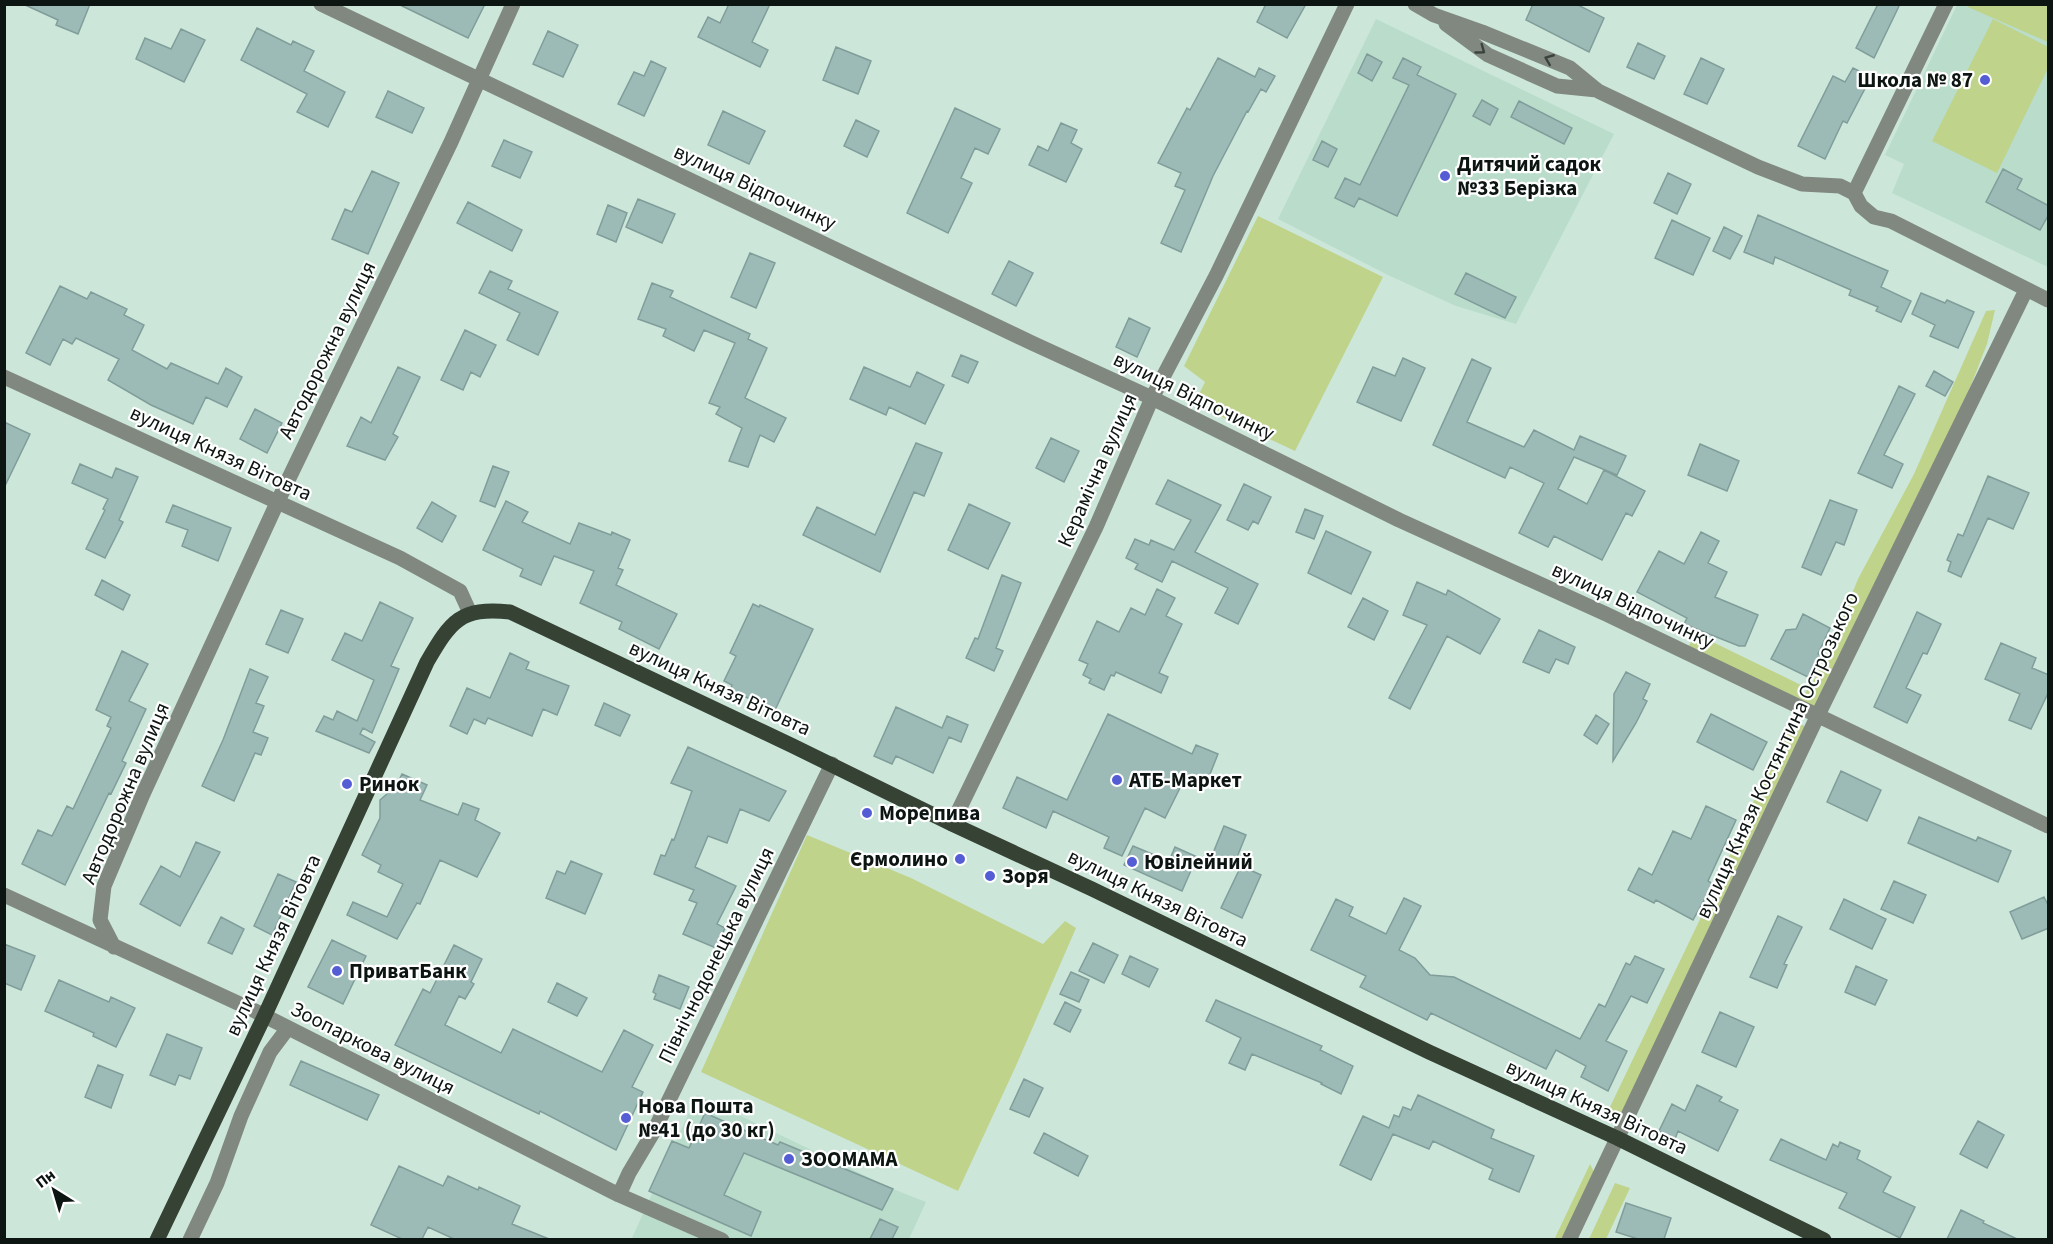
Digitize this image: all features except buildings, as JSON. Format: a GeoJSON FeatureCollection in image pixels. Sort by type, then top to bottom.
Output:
{"type":"FeatureCollection","features":[{"type":"Feature","properties":{"kind":"main road","name":"вулиця Князя Вітовта"},"geometry":{"type":"LineString","coordinates":[[157,1239],[264,1017],[427,662],[444,633],[470,613],[487,610],[510,612],[832,764],[952,824],[1429,1052],[1617,1138],[1824,1239]]}},
{"type":"Feature","properties":{"kind":"street","name":"вулиця Відпочинку"},"geometry":{"type":"LineString","coordinates":[[321,4],[1152,398],[1399,520],[1606,614],[2049,826]]}},
{"type":"Feature","properties":{"kind":"street","name":"Автодорожна вулиця"},"geometry":{"type":"LineString","coordinates":[[114,947],[100,920],[104,886],[142,794],[277,503],[451,142],[513,4]]}},
{"type":"Feature","properties":{"kind":"street","name":"Керамічна вулиця"},"geometry":{"type":"LineString","coordinates":[[952,824],[1096,527],[1152,398],[1216,276],[1347,4]]}},
{"type":"Feature","properties":{"kind":"street"},"geometry":{"type":"LineString","coordinates":[[1415,4],[1434,15],[1488,55],[1557,86],[1598,91]]}},
{"type":"Feature","properties":{"kind":"street"},"geometry":{"type":"LineString","coordinates":[[1854,193],[1946,4]]}},
{"type":"Feature","properties":{"kind":"street"},"geometry":{"type":"LineString","coordinates":[[1434,15],[1570,68],[1598,91],[1758,167],[1802,184],[1840,186],[1854,193],[1861,206],[1874,217],[1891,221],[2049,300]]}},
{"type":"Feature","properties":{"kind":"street","name":"вулиця Князя Костянтина Острозького"},"geometry":{"type":"LineString","coordinates":[[1569,1239],[1818,716],[2026,290]]}},
{"type":"Feature","properties":{"kind":"street","name":"вулиця Князя Вітовта"},"geometry":{"type":"LineString","coordinates":[[4,377],[400,558],[460,591],[470,613]]}},
{"type":"Feature","properties":{"kind":"street","name":"Північнодонецька вулиця"},"geometry":{"type":"LineString","coordinates":[[619,1195],[654,1131],[832,764]]}},
{"type":"Feature","properties":{"kind":"street","name":"Зоопаркова вулиця"},"geometry":{"type":"LineString","coordinates":[[4,895],[219,994],[619,1195],[722,1239]]}},
{"type":"Feature","properties":{"kind":"street"},"geometry":{"type":"LineString","coordinates":[[190,1239],[218,1183],[241,1116],[270,1052],[288,1029]]}},
{"type":"Feature","properties":{"kind":"shaded area","name":"Школа № 87"},"geometry":{"type":"Polygon","coordinates":[[[1957,5],[2048,5],[2048,267],[1892,193],[1904,164],[1885,155],[1957,5]]]}},
{"type":"Feature","properties":{"kind":"shaded area","name":"Дитячий садок №33 Берізка"},"geometry":{"type":"Polygon","coordinates":[[[1376,19],[1614,134],[1516,324],[1456,306],[1390,276],[1278,219],[1376,19]]]}},
{"type":"Feature","properties":{"kind":"shaded area"},"geometry":{"type":"Polygon","coordinates":[[[697,1095],[893,1189],[926,1202],[909,1239],[631,1240],[697,1095]]]}},
{"type":"Feature","properties":{"kind":"green space"},"geometry":{"type":"Polygon","coordinates":[[[1969,4],[2048,5],[2048,42],[1968,7],[1969,4]]]}},
{"type":"Feature","properties":{"kind":"green space"},"geometry":{"type":"Polygon","coordinates":[[[1993,19],[2048,47],[2048,68],[1997,173],[1932,141],[1993,19]]]}},
{"type":"Feature","properties":{"kind":"green space"},"geometry":{"type":"Polygon","coordinates":[[[1258,216],[1383,277],[1295,451],[1194,404],[1205,382],[1184,366],[1258,216]]]}},
{"type":"Feature","properties":{"kind":"green space"},"geometry":{"type":"Polygon","coordinates":[[[1995,310],[1987,344],[1959,416],[1815,708],[1688,647],[1696,634],[1805,687],[1801,698],[1826,658],[1858,579],[1914,474],[1986,311],[1995,310]]]}},
{"type":"Feature","properties":{"kind":"green space"},"geometry":{"type":"Polygon","coordinates":[[[1791,718],[1806,727],[1625,1118],[1609,1109],[1714,890],[1791,718]]]}},
{"type":"Feature","properties":{"kind":"green space"},"geometry":{"type":"Polygon","coordinates":[[[807,835],[911,878],[1043,944],[1065,921],[1076,928],[958,1191],[701,1072],[807,835]]]}},
{"type":"Feature","properties":{"kind":"green space"},"geometry":{"type":"Polygon","coordinates":[[[1590,1164],[1597,1178],[1564,1239],[1554,1240],[1590,1164]]]}},
{"type":"Feature","properties":{"kind":"green space"},"geometry":{"type":"Polygon","coordinates":[[[1615,1183],[1630,1188],[1606,1239],[1589,1239],[1615,1183]]]}},
{"type":"Feature","properties":{"kind":"place","name":"Школа № 87"},"geometry":{"type":"Point","coordinates":[1985,80]}},
{"type":"Feature","properties":{"kind":"place","name":"Дитячий садок №33 Берізка"},"geometry":{"type":"Point","coordinates":[1445,176]}},
{"type":"Feature","properties":{"kind":"place","name":"АТБ-Маркет"},"geometry":{"type":"Point","coordinates":[1117,780]}},
{"type":"Feature","properties":{"kind":"place","name":"Ринок"},"geometry":{"type":"Point","coordinates":[347,784]}},
{"type":"Feature","properties":{"kind":"place","name":"Море пива"},"geometry":{"type":"Point","coordinates":[867,813]}},
{"type":"Feature","properties":{"kind":"place","name":"Єрмолино"},"geometry":{"type":"Point","coordinates":[960,859]}},
{"type":"Feature","properties":{"kind":"place","name":"Ювілейний"},"geometry":{"type":"Point","coordinates":[1132,862]}},
{"type":"Feature","properties":{"kind":"place","name":"Зоря"},"geometry":{"type":"Point","coordinates":[990,876]}},
{"type":"Feature","properties":{"kind":"place","name":"ПриватБанк"},"geometry":{"type":"Point","coordinates":[337,971]}},
{"type":"Feature","properties":{"kind":"place","name":"Нова Пошта №41 (до 30 кг)"},"geometry":{"type":"Point","coordinates":[626,1118]}},
{"type":"Feature","properties":{"kind":"place","name":"ЗООМАМА"},"geometry":{"type":"Point","coordinates":[789,1159]}}]}
